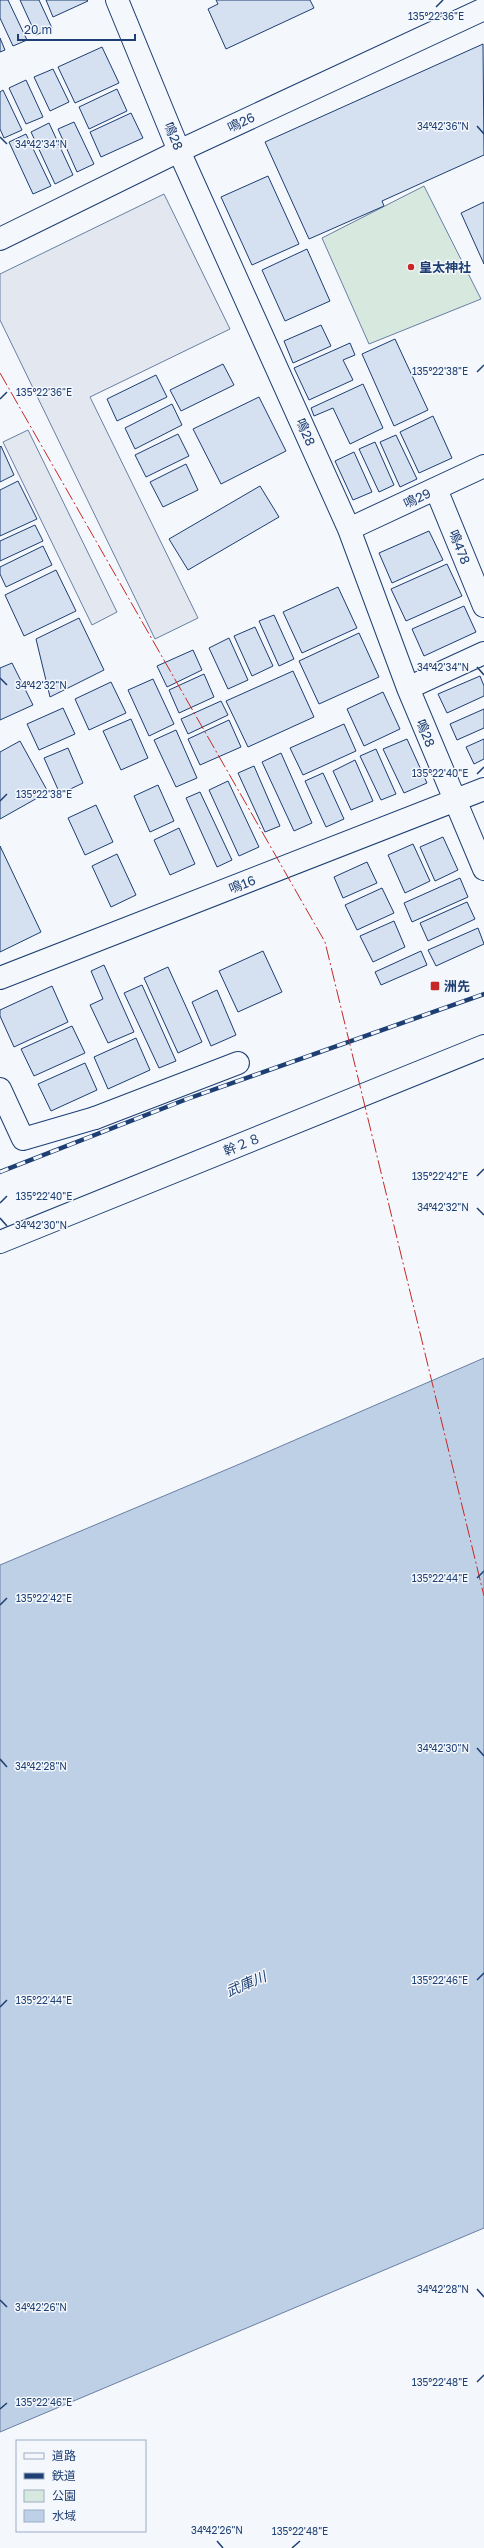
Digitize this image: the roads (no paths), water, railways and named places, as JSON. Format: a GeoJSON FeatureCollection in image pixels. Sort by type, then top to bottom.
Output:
{"type":"FeatureCollection","features":[{"type":"Feature","properties":{"kind":"street","name":"鳴28"},"geometry":{"type":"LineString","coordinates":[[117,0],[180,151],[349,529],[408,688],[454,801],[484,869]]}},
{"type":"Feature","properties":{"kind":"street","name":"鳴26"},"geometry":{"type":"LineString","coordinates":[[0,239],[180,151],[484,9]]}},
{"type":"Feature","properties":{"kind":"street","name":"鳴29"},"geometry":{"type":"LineString","coordinates":[[349,529],[484,466]]}},
{"type":"Feature","properties":{"kind":"street","name":"鳴478"},"geometry":{"type":"LineString","coordinates":[[436,489],[484,606]]}},
{"type":"Feature","properties":{"kind":"street"},"geometry":{"type":"LineString","coordinates":[[408,688],[484,653]]}},
{"type":"Feature","properties":{"kind":"street","name":"鳴16"},"geometry":{"type":"LineString","coordinates":[[0,978],[484,789]]}},
{"type":"Feature","properties":{"kind":"street","name":"幹２８"},"geometry":{"type":"LineString","coordinates":[[0,1242],[484,1046]]}},
{"type":"Feature","properties":{"kind":"street"},"geometry":{"type":"LineString","coordinates":[[0,1089],[24,1139],[95,1118],[238,1063]]}},
{"type":"Feature","properties":{"kind":"water","name":"武庫川"},"geometry":{"type":"Polygon","coordinates":[[[484,1358],[484,2228],[0,2432],[0,1565],[242,1463],[484,1358]]]}},
{"type":"Feature","properties":{"kind":"railway"},"geometry":{"type":"LineString","coordinates":[[0,1172],[187,1099],[484,994]]}},
{"type":"Feature","properties":{"kind":"place","name":"皇太神社"},"geometry":{"type":"Point","coordinates":[411,267]}},
{"type":"Feature","properties":{"kind":"place","name":"洲先"},"geometry":{"type":"Point","coordinates":[435,986]}}]}
